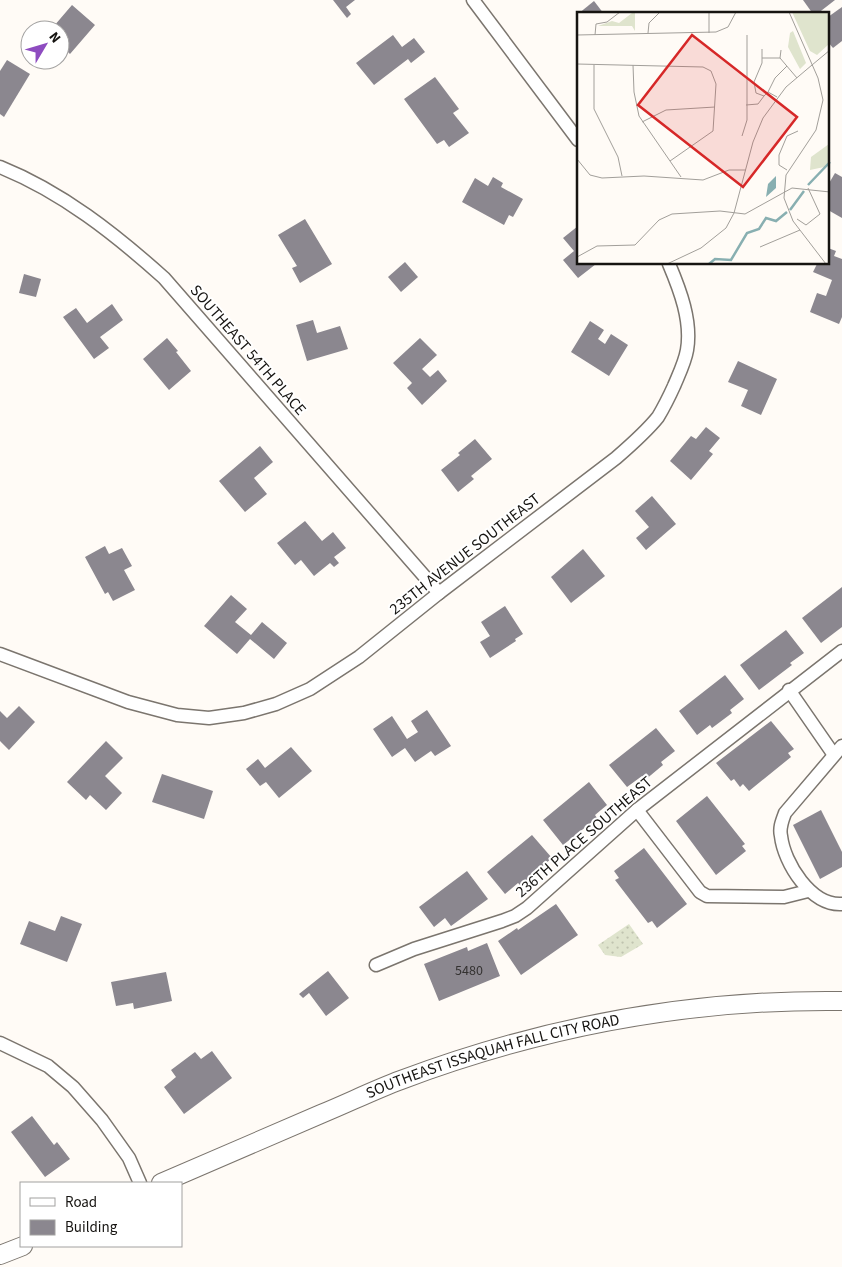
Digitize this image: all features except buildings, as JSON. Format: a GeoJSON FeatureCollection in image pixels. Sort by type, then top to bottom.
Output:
{"type":"FeatureCollection","features":[{"type":"Feature","properties":{"kind":"main road","name":"SOUTHEAST ISSAQUAH FALL CITY ROAD"},"geometry":{"type":"LineString","coordinates":[[163,1182],[401,1080],[495,1049],[582,1027],[641,1015],[722,1005],[799,1000],[842,1001]]}},
{"type":"Feature","properties":{"kind":"main road"},"geometry":{"type":"LineString","coordinates":[[0,1255],[20,1247]]}},
{"type":"Feature","properties":{"kind":"street"},"geometry":{"type":"LineString","coordinates":[[473,0],[577,139]]}},
{"type":"Feature","properties":{"kind":"street","name":"SOUTHEAST 54TH PLACE"},"geometry":{"type":"LineString","coordinates":[[0,167],[21,176],[66,201],[124,242],[164,278],[439,593]]}},
{"type":"Feature","properties":{"kind":"street","name":"235TH AVENUE SOUTHEAST"},"geometry":{"type":"LineString","coordinates":[[0,654],[128,702],[177,715],[209,718],[244,713],[276,704],[310,689],[359,658],[439,593],[616,458],[657,417],[668,400],[681,371],[687,349],[687,324],[684,304],[669,265]]}},
{"type":"Feature","properties":{"kind":"street","name":"236TH PLACE SOUTHEAST"},"geometry":{"type":"LineString","coordinates":[[376,965],[414,949],[515,916],[546,892],[637,810],[789,690],[842,651]]}},
{"type":"Feature","properties":{"kind":"street"},"geometry":{"type":"LineString","coordinates":[[789,690],[838,750],[785,813],[781,824],[780,835],[782,845],[808,891],[828,902],[836,905],[842,904]]}},
{"type":"Feature","properties":{"kind":"street"},"geometry":{"type":"LineString","coordinates":[[637,810],[700,892],[707,896],[719,898],[784,897],[808,891]]}},
{"type":"Feature","properties":{"kind":"street"},"geometry":{"type":"LineString","coordinates":[[0,1043],[48,1066],[73,1087],[102,1120],[129,1158],[140,1182]]}},
{"type":"Feature","properties":{"kind":"green space"},"geometry":{"type":"Polygon","coordinates":[[[629,924],[643,944],[621,957],[605,955],[598,945],[629,924]]]}}]}
